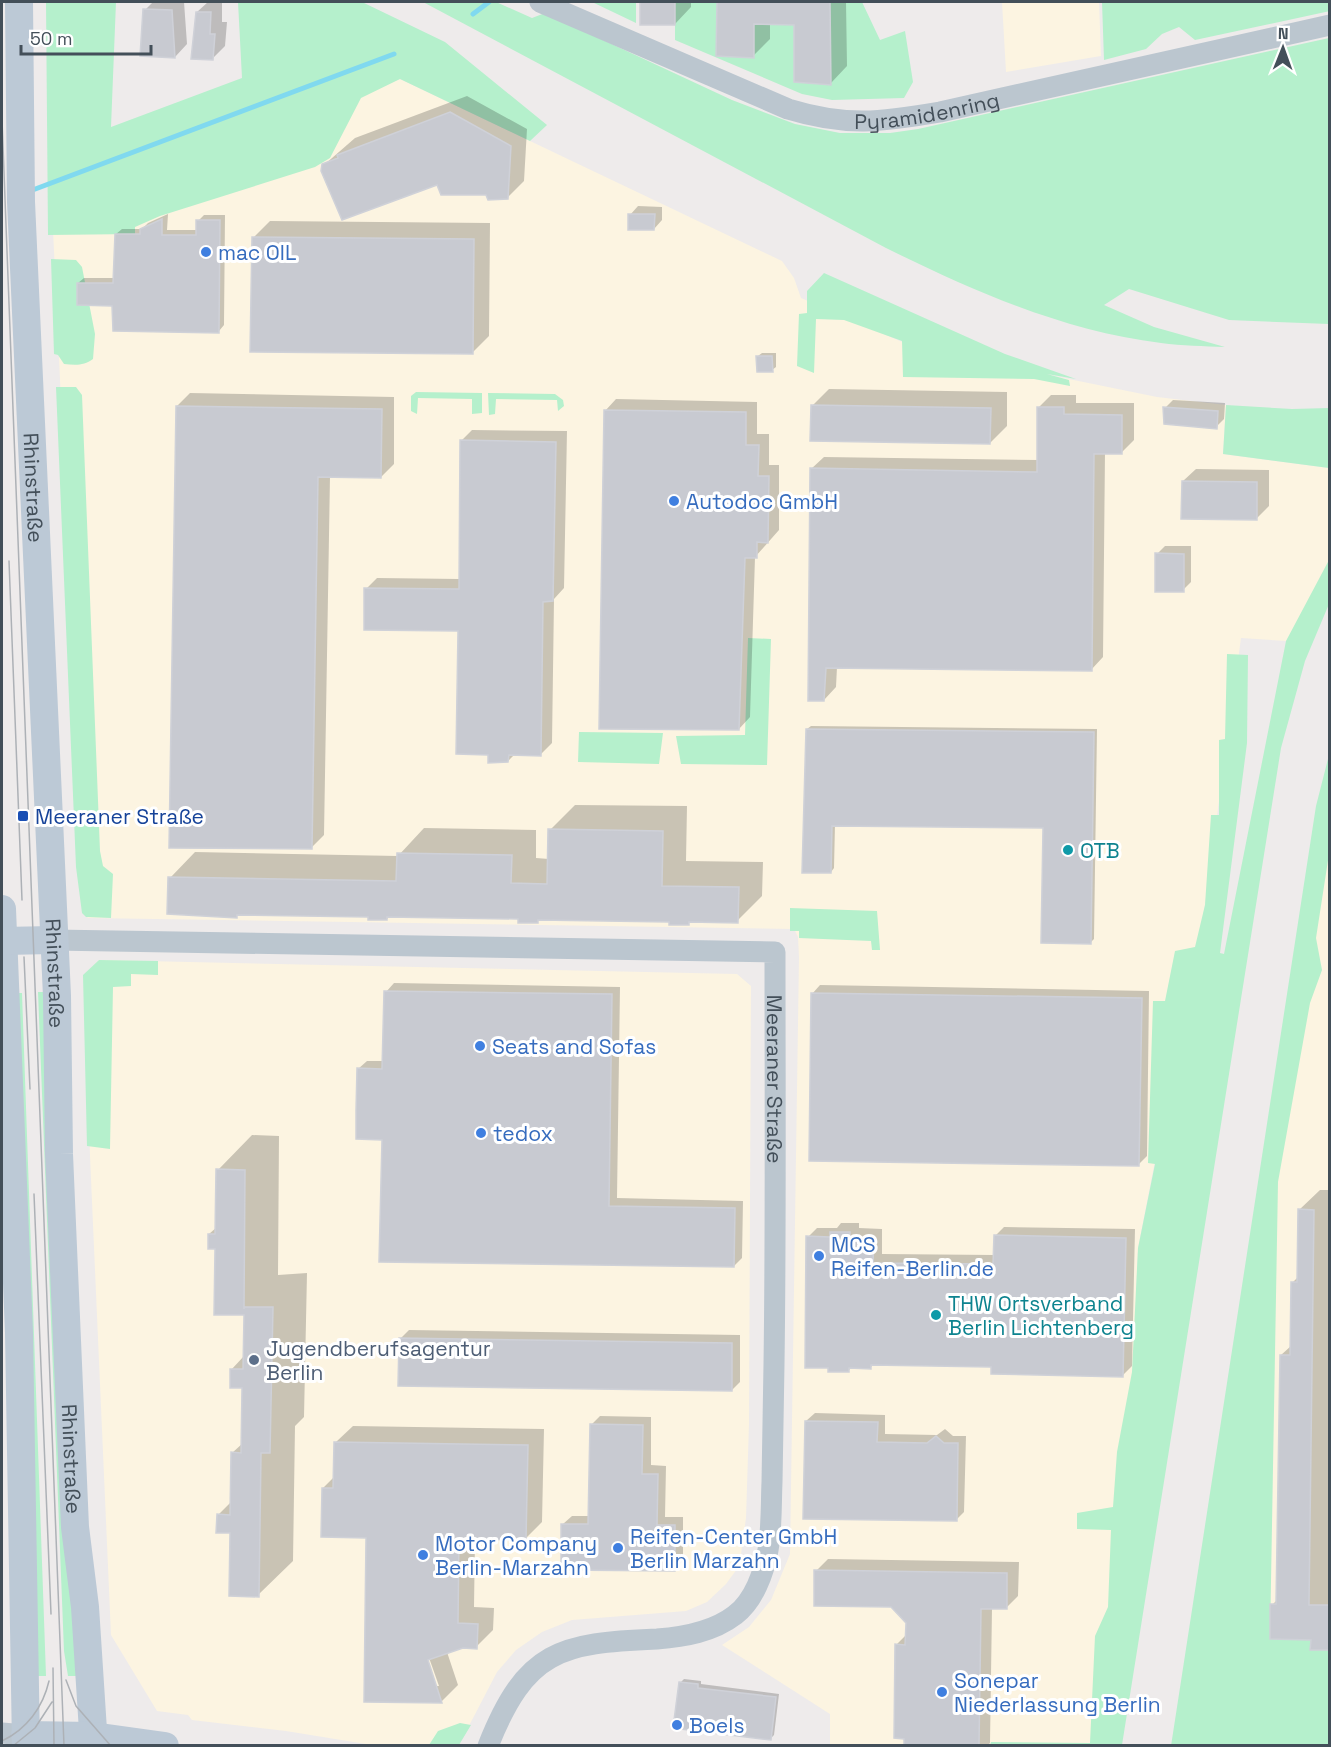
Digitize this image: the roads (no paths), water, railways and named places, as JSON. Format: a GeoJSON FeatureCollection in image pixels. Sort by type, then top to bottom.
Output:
{"type":"FeatureCollection","features":[{"type":"Feature","properties":{"kind":"main road","name":"Rhinstraße"},"geometry":{"type":"LineString","coordinates":[[19,2],[17,180],[53,940],[74,1516],[85,1607],[94,1741]]}},
{"type":"Feature","properties":{"kind":"main road"},"geometry":{"type":"LineString","coordinates":[[2,909],[19,1333],[17,1738],[165,1746]]}},
{"type":"Feature","properties":{"kind":"main road"},"geometry":{"type":"LineString","coordinates":[[2,941],[53,940]]}},
{"type":"Feature","properties":{"kind":"street","name":"Pyramidenring"},"geometry":{"type":"LineString","coordinates":[[540,2],[788,109],[823,120],[852,122],[889,120],[940,112],[1329,25]]}},
{"type":"Feature","properties":{"kind":"street","name":"Meeraner Straße"},"geometry":{"type":"LineString","coordinates":[[53,940],[775,952],[772,1461],[769,1548],[760,1578],[749,1599],[736,1614],[699,1633],[677,1638],[596,1642],[550,1656],[530,1671],[514,1691],[488,1746]]}},
{"type":"Feature","properties":{"kind":"waterway"},"geometry":{"type":"LineString","coordinates":[[473,14],[489,2]]}},
{"type":"Feature","properties":{"kind":"waterway"},"geometry":{"type":"LineString","coordinates":[[30,191],[394,54]]}},
{"type":"Feature","properties":{"kind":"tram line"},"geometry":{"type":"LineString","coordinates":[[2,120],[64,1746]]}},
{"type":"Feature","properties":{"kind":"tram line"},"geometry":{"type":"LineString","coordinates":[[9,561],[22,900]]}},
{"type":"Feature","properties":{"kind":"tram line"},"geometry":{"type":"LineString","coordinates":[[24,957],[30,1089]]}},
{"type":"Feature","properties":{"kind":"tram line"},"geometry":{"type":"LineString","coordinates":[[34,1194],[51,1614]]}},
{"type":"Feature","properties":{"kind":"tram line"},"geometry":{"type":"LineString","coordinates":[[53,1668],[54,1746]]}},
{"type":"Feature","properties":{"kind":"tram line"},"geometry":{"type":"LineString","coordinates":[[66,1680],[76,1706],[111,1746]]}},
{"type":"Feature","properties":{"kind":"tram line"},"geometry":{"type":"LineString","coordinates":[[2,1741],[19,1730],[33,1716],[43,1700],[49,1681]]}},
{"type":"Feature","properties":{"kind":"tram line"},"geometry":{"type":"LineString","coordinates":[[13,1746],[35,1728],[52,1702]]}},
{"type":"Feature","properties":{"kind":"place","name":"mac OIL"},"geometry":{"type":"Point","coordinates":[206,252]}},
{"type":"Feature","properties":{"kind":"place","name":"Autodoc GmbH"},"geometry":{"type":"Point","coordinates":[674,501]}},
{"type":"Feature","properties":{"kind":"place","name":"Meeraner Straße"},"geometry":{"type":"Point","coordinates":[23,816]}},
{"type":"Feature","properties":{"kind":"place","name":"OTB"},"geometry":{"type":"Point","coordinates":[1068,850]}},
{"type":"Feature","properties":{"kind":"place","name":"Seats and Sofas"},"geometry":{"type":"Point","coordinates":[480,1046]}},
{"type":"Feature","properties":{"kind":"place","name":"tedox"},"geometry":{"type":"Point","coordinates":[481,1133]}},
{"type":"Feature","properties":{"kind":"place","name":"MCS Reifen-Berlin.de"},"geometry":{"type":"Point","coordinates":[819,1256]}},
{"type":"Feature","properties":{"kind":"place","name":"THW Ortsverband Berlin Lichtenberg"},"geometry":{"type":"Point","coordinates":[936,1315]}},
{"type":"Feature","properties":{"kind":"place","name":"Jugendberufsagentur Berlin"},"geometry":{"type":"Point","coordinates":[254,1360]}},
{"type":"Feature","properties":{"kind":"place","name":"Reifen-Center GmbH Berlin Marzahn"},"geometry":{"type":"Point","coordinates":[618,1548]}},
{"type":"Feature","properties":{"kind":"place","name":"Motor Company Berlin-Marzahn"},"geometry":{"type":"Point","coordinates":[423,1555]}},
{"type":"Feature","properties":{"kind":"place","name":"Sonepar Niederlassung Berlin"},"geometry":{"type":"Point","coordinates":[942,1692]}},
{"type":"Feature","properties":{"kind":"place","name":"Boels"},"geometry":{"type":"Point","coordinates":[677,1725]}}]}
